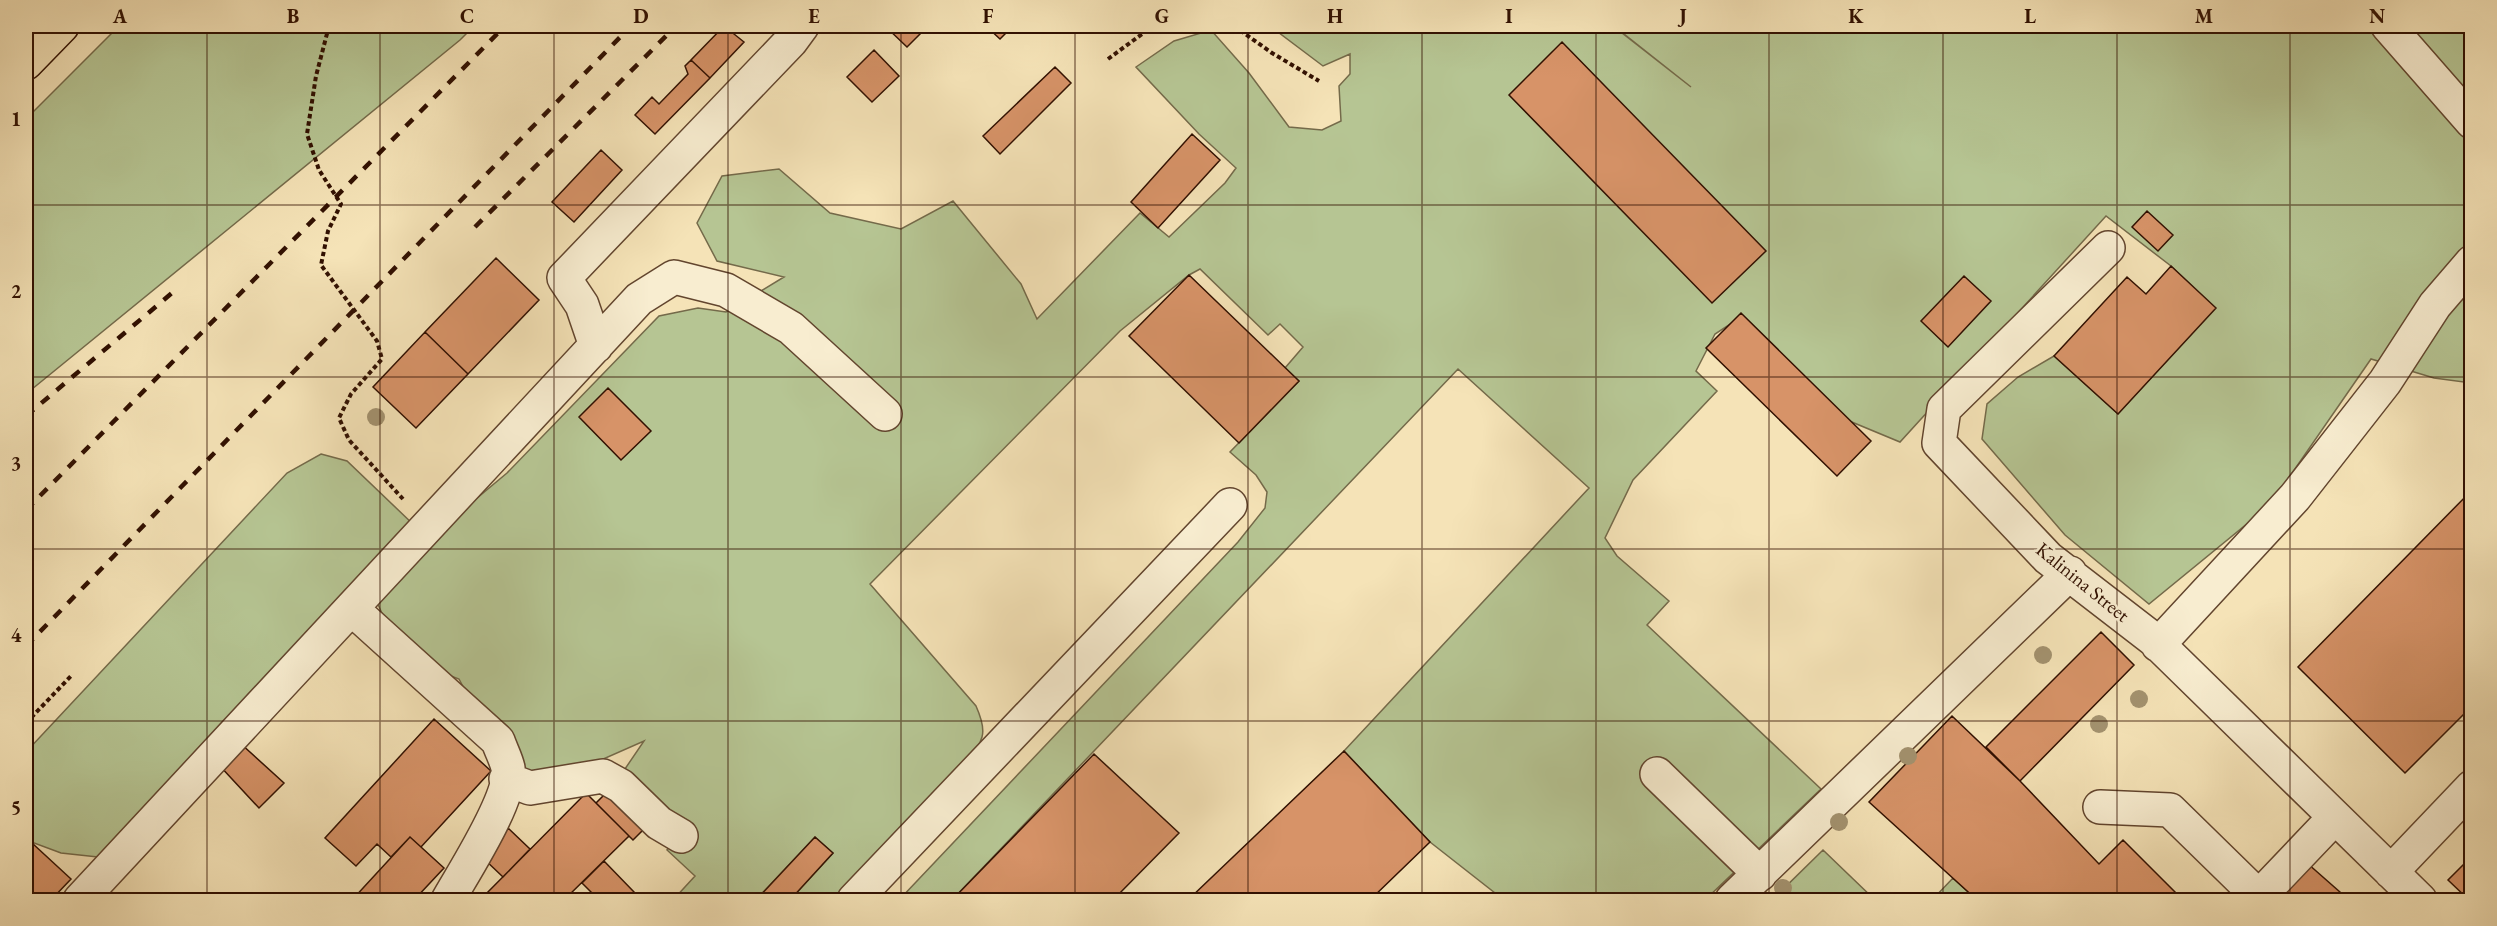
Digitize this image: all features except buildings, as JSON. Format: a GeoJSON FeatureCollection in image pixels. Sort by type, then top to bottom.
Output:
{"type":"FeatureCollection","features":[{"type":"Feature","properties":{"kind":"main road"},"geometry":{"type":"LineString","coordinates":[[26,63],[62,26]]}},
{"type":"Feature","properties":{"kind":"lane"},"geometry":{"type":"LineString","coordinates":[[596,346],[582,305],[564,278],[689,151],[791,41],[802,26]]}},
{"type":"Feature","properties":{"kind":"lane"},"geometry":{"type":"LineString","coordinates":[[2388,26],[2472,122]]}},
{"type":"Feature","properties":{"kind":"lane","name":"Kalinina Street"},"geometry":{"type":"LineString","coordinates":[[2108,248],[1944,409],[1939,443],[2048,558],[2070,573],[2158,645],[2420,900]]}},
{"type":"Feature","properties":{"kind":"lane"},"geometry":{"type":"LineString","coordinates":[[2158,645],[2295,497],[2385,382],[2435,305],[2472,262]]}},
{"type":"Feature","properties":{"kind":"lane"},"geometry":{"type":"LineString","coordinates":[[80,900],[639,299],[674,277],[726,290],[791,328],[885,414]]}},
{"type":"Feature","properties":{"kind":"lane"},"geometry":{"type":"LineString","coordinates":[[854,900],[1230,505]]}},
{"type":"Feature","properties":{"kind":"lane"},"geometry":{"type":"LineString","coordinates":[[1732,900],[2070,573]]}},
{"type":"Feature","properties":{"kind":"lane"},"geometry":{"type":"LineString","coordinates":[[352,609],[498,741],[508,770],[502,796],[484,840],[448,900]]}},
{"type":"Feature","properties":{"kind":"lane"},"geometry":{"type":"LineString","coordinates":[[1657,774],[1760,874]]}},
{"type":"Feature","properties":{"kind":"lane"},"geometry":{"type":"LineString","coordinates":[[506,778],[530,788],[603,776],[621,786],[659,823],[681,836]]}},
{"type":"Feature","properties":{"kind":"lane"},"geometry":{"type":"LineString","coordinates":[[2391,872],[2472,787]]}},
{"type":"Feature","properties":{"kind":"lane"},"geometry":{"type":"LineString","coordinates":[[2100,807],[2170,810],[2257,899],[2335,817]]}},
{"type":"Feature","properties":{"kind":"path"},"geometry":{"type":"LineString","coordinates":[[329,26],[316,76],[307,134],[318,170],[341,204],[328,231],[321,265],[377,341],[382,358],[351,394],[339,418],[349,440],[364,459],[429,525]]}},
{"type":"Feature","properties":{"kind":"path"},"geometry":{"type":"LineString","coordinates":[[1108,59],[1153,26]]}},
{"type":"Feature","properties":{"kind":"path"},"geometry":{"type":"LineString","coordinates":[[1234,26],[1272,53],[1319,81]]}},
{"type":"Feature","properties":{"kind":"path"},"geometry":{"type":"LineString","coordinates":[[26,723],[70,676]]}},
{"type":"Feature","properties":{"kind":"green space"},"geometry":{"type":"Polygon","coordinates":[[[119,26],[474,26],[460,40],[26,394],[26,119],[119,26]]]}},
{"type":"Feature","properties":{"kind":"green space"},"geometry":{"type":"Polygon","coordinates":[[[1270,26],[1613,26],[1691,87],[1614,26],[2471,26],[2471,383],[2434,378],[2371,359],[2270,505],[2149,604],[2065,535],[1982,439],[1987,404],[2018,377],[2054,356],[2118,414],[2215,308],[2171,266],[2106,216],[1900,442],[1847,420],[1741,317],[1715,334],[1696,371],[1717,391],[1633,480],[1605,538],[1617,556],[1669,601],[1647,625],[1821,789],[1705,900],[1504,900],[1430,842],[1344,751],[1589,488],[1458,369],[952,900],[899,900],[1238,542],[1265,508],[1267,492],[1256,475],[1230,452],[1299,381],[1285,368],[1303,347],[1280,324],[1268,335],[1200,269],[1189,275],[1120,331],[870,584],[976,706],[982,721],[983,733],[974,753],[939,796],[834,900],[790,900],[833,853],[815,837],[756,900],[673,900],[695,876],[667,850],[672,843],[612,788],[644,741],[592,764],[518,775],[475,709],[459,679],[423,665],[390,631],[376,600],[440,529],[507,473],[659,316],[698,308],[726,312],[784,277],[717,261],[697,223],[722,176],[779,169],[830,213],[901,229],[953,201],[1021,284],[1037,319],[1140,213],[1169,237],[1225,183],[1236,168],[1199,134],[1136,67],[1174,41],[1211,30],[1249,73],[1289,127],[1322,130],[1341,121],[1339,86],[1350,74],[1350,54],[1323,66],[1270,26]]]}},
{"type":"Feature","properties":{"kind":"green space"},"geometry":{"type":"Polygon","coordinates":[[[321,454],[347,461],[416,527],[107,858],[61,853],[26,840],[26,752],[287,473],[321,454]]]}},
{"type":"Feature","properties":{"kind":"green space"},"geometry":{"type":"Polygon","coordinates":[[[1823,850],[1875,900],[1772,900],[1823,850]]]}},
{"type":"Feature","properties":{"kind":"green space"},"geometry":{"type":"Polygon","coordinates":[[[1953,878],[1977,900],[1932,900],[1953,878]]]}},
{"type":"Feature","properties":{"kind":"railway"},"geometry":{"type":"LineString","coordinates":[[26,510],[505,26]]}},
{"type":"Feature","properties":{"kind":"railway"},"geometry":{"type":"LineString","coordinates":[[26,646],[631,26]]}},
{"type":"Feature","properties":{"kind":"railway"},"geometry":{"type":"LineString","coordinates":[[475,227],[676,26]]}},
{"type":"Feature","properties":{"kind":"railway"},"geometry":{"type":"LineString","coordinates":[[26,416],[172,293]]}}]}
